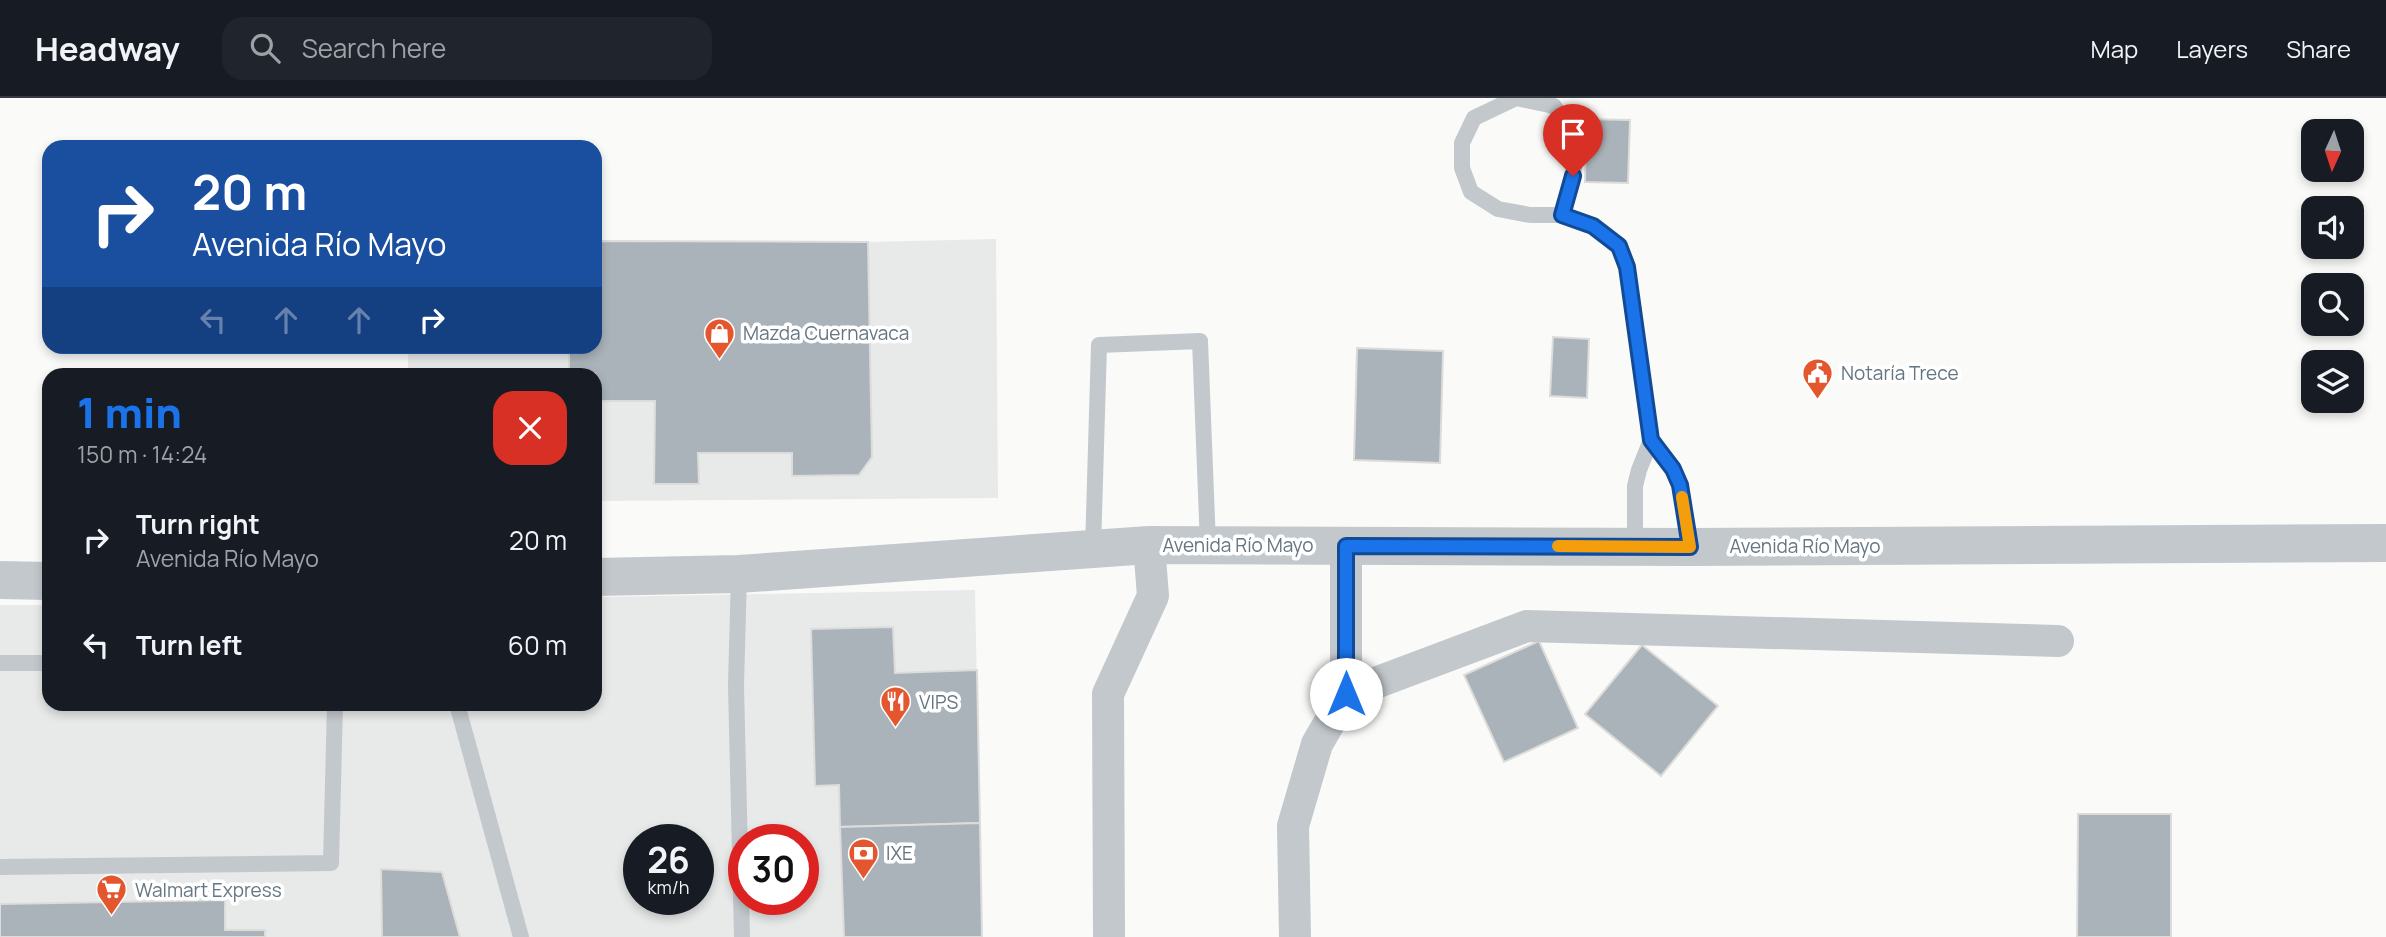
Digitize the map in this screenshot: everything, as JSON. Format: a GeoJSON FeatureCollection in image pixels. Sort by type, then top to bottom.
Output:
{"type":"FeatureCollection","features":[{"type":"Feature","properties":{"kind":"street","name":"Avenida Río Mayo"},"geometry":{"type":"LineString","coordinates":[[602,577],[739,574],[1149,545],[1690,547],[2386,543]]}},
{"type":"Feature","properties":{"kind":"street"},"geometry":{"type":"LineString","coordinates":[[1110,937],[1108,694],[1153,596],[1149,545]]}},
{"type":"Feature","properties":{"kind":"street"},"geometry":{"type":"LineString","coordinates":[[1295,937],[1293,826],[1317,744],[1346,694],[1346,546]]}},
{"type":"Feature","properties":{"kind":"street"},"geometry":{"type":"LineString","coordinates":[[0,580],[42,580]]}},
{"type":"Feature","properties":{"kind":"street"},"geometry":{"type":"LineString","coordinates":[[1346,694],[1527,626],[2058,641]]}},
{"type":"Feature","properties":{"kind":"lane"},"geometry":{"type":"LineString","coordinates":[[1562,215],[1576,160],[1569,129],[1554,106],[1516,98],[1474,118],[1462,143],[1462,168],[1471,192],[1498,209],[1530,215],[1562,215],[1593,226],[1619,246],[1627,267],[1651,440],[1673,469],[1680,485],[1690,547]]}},
{"type":"Feature","properties":{"kind":"lane"},"geometry":{"type":"LineString","coordinates":[[1093,549],[1099,345],[1200,341],[1208,545]]}},
{"type":"Feature","properties":{"kind":"lane"},"geometry":{"type":"LineString","coordinates":[[1635,546],[1634,486],[1651,440]]}},
{"type":"Feature","properties":{"kind":"lane"},"geometry":{"type":"LineString","coordinates":[[739,574],[736,686],[742,937]]}},
{"type":"Feature","properties":{"kind":"lane"},"geometry":{"type":"LineString","coordinates":[[0,663],[42,663]]}},
{"type":"Feature","properties":{"kind":"lane"},"geometry":{"type":"LineString","coordinates":[[0,867],[331,863],[335,711]]}},
{"type":"Feature","properties":{"kind":"lane"},"geometry":{"type":"LineString","coordinates":[[459,711],[521,937]]}},
{"type":"Feature","properties":{"kind":"shaded area"},"geometry":{"type":"Polygon","coordinates":[[[996,239],[998,498],[602,501],[602,368],[408,368],[408,354],[602,354],[602,241],[868,242],[996,239]]]}},
{"type":"Feature","properties":{"kind":"shaded area"},"geometry":{"type":"Polygon","coordinates":[[[975,590],[982,937],[0,937],[0,605],[42,605],[42,711],[602,711],[602,597],[975,590]]]}},
{"type":"Feature","properties":{"kind":"building"},"geometry":{"type":"Polygon","coordinates":[[[1586,119],[1630,120],[1628,183],[1585,182],[1586,119]]]}},
{"type":"Feature","properties":{"kind":"building","name":"Mazda Cuernavaca"},"geometry":{"type":"Polygon","coordinates":[[[602,241],[868,242],[872,457],[859,475],[792,476],[792,453],[698,453],[699,484],[654,484],[655,401],[602,401],[602,368],[569,368],[569,354],[602,354],[602,241]]]}},
{"type":"Feature","properties":{"kind":"building"},"geometry":{"type":"Polygon","coordinates":[[[1553,337],[1589,339],[1587,398],[1550,396],[1553,337]]]}},
{"type":"Feature","properties":{"kind":"building"},"geometry":{"type":"Polygon","coordinates":[[[1357,348],[1443,351],[1440,463],[1354,460],[1357,348]]]}},
{"type":"Feature","properties":{"kind":"building","name":"VIPS"},"geometry":{"type":"Polygon","coordinates":[[[893,627],[895,673],[977,670],[980,823],[840,827],[839,785],[815,786],[811,629],[893,627]]]}},
{"type":"Feature","properties":{"kind":"building"},"geometry":{"type":"Polygon","coordinates":[[[1539,641],[1578,728],[1504,762],[1464,675],[1539,641]]]}},
{"type":"Feature","properties":{"kind":"building"},"geometry":{"type":"Polygon","coordinates":[[[1642,645],[1718,706],[1661,776],[1585,714],[1642,645]]]}},
{"type":"Feature","properties":{"kind":"building"},"geometry":{"type":"Polygon","coordinates":[[[2078,814],[2171,814],[2171,937],[2077,937],[2078,814]]]}},
{"type":"Feature","properties":{"kind":"building"},"geometry":{"type":"Polygon","coordinates":[[[980,823],[982,937],[844,937],[840,827],[980,823]]]}},
{"type":"Feature","properties":{"kind":"building"},"geometry":{"type":"Polygon","coordinates":[[[381,869],[442,872],[460,937],[382,937],[381,869]]]}},
{"type":"Feature","properties":{"kind":"building","name":"Walmart Express"},"geometry":{"type":"Polygon","coordinates":[[[225,900],[225,930],[265,930],[265,937],[0,937],[0,904],[225,900]]]}},
{"type":"Feature","properties":{"kind":"slow traffic"},"geometry":{"type":"LineString","coordinates":[[1558,546],[1690,547],[1682,497]]}},
{"type":"Feature","properties":{"kind":"place","name":"Mazda Cuernavaca"},"geometry":{"type":"Point","coordinates":[720,360]}},
{"type":"Feature","properties":{"kind":"place","name":"Notaría Trece"},"geometry":{"type":"Point","coordinates":[1818,400]}},
{"type":"Feature","properties":{"kind":"place","name":"VIPS"},"geometry":{"type":"Point","coordinates":[896,729]}},
{"type":"Feature","properties":{"kind":"place","name":"IXE"},"geometry":{"type":"Point","coordinates":[863,880]}},
{"type":"Feature","properties":{"kind":"place","name":"Walmart Express"},"geometry":{"type":"Point","coordinates":[112,917]}},
{"type":"Feature","properties":{"kind":"route"},"geometry":{"type":"LineString","coordinates":[[1346,694],[1346,546],[1690,547],[1680,485],[1673,469],[1651,440],[1627,267],[1619,246],[1593,226],[1562,215],[1573,176]]}}]}
